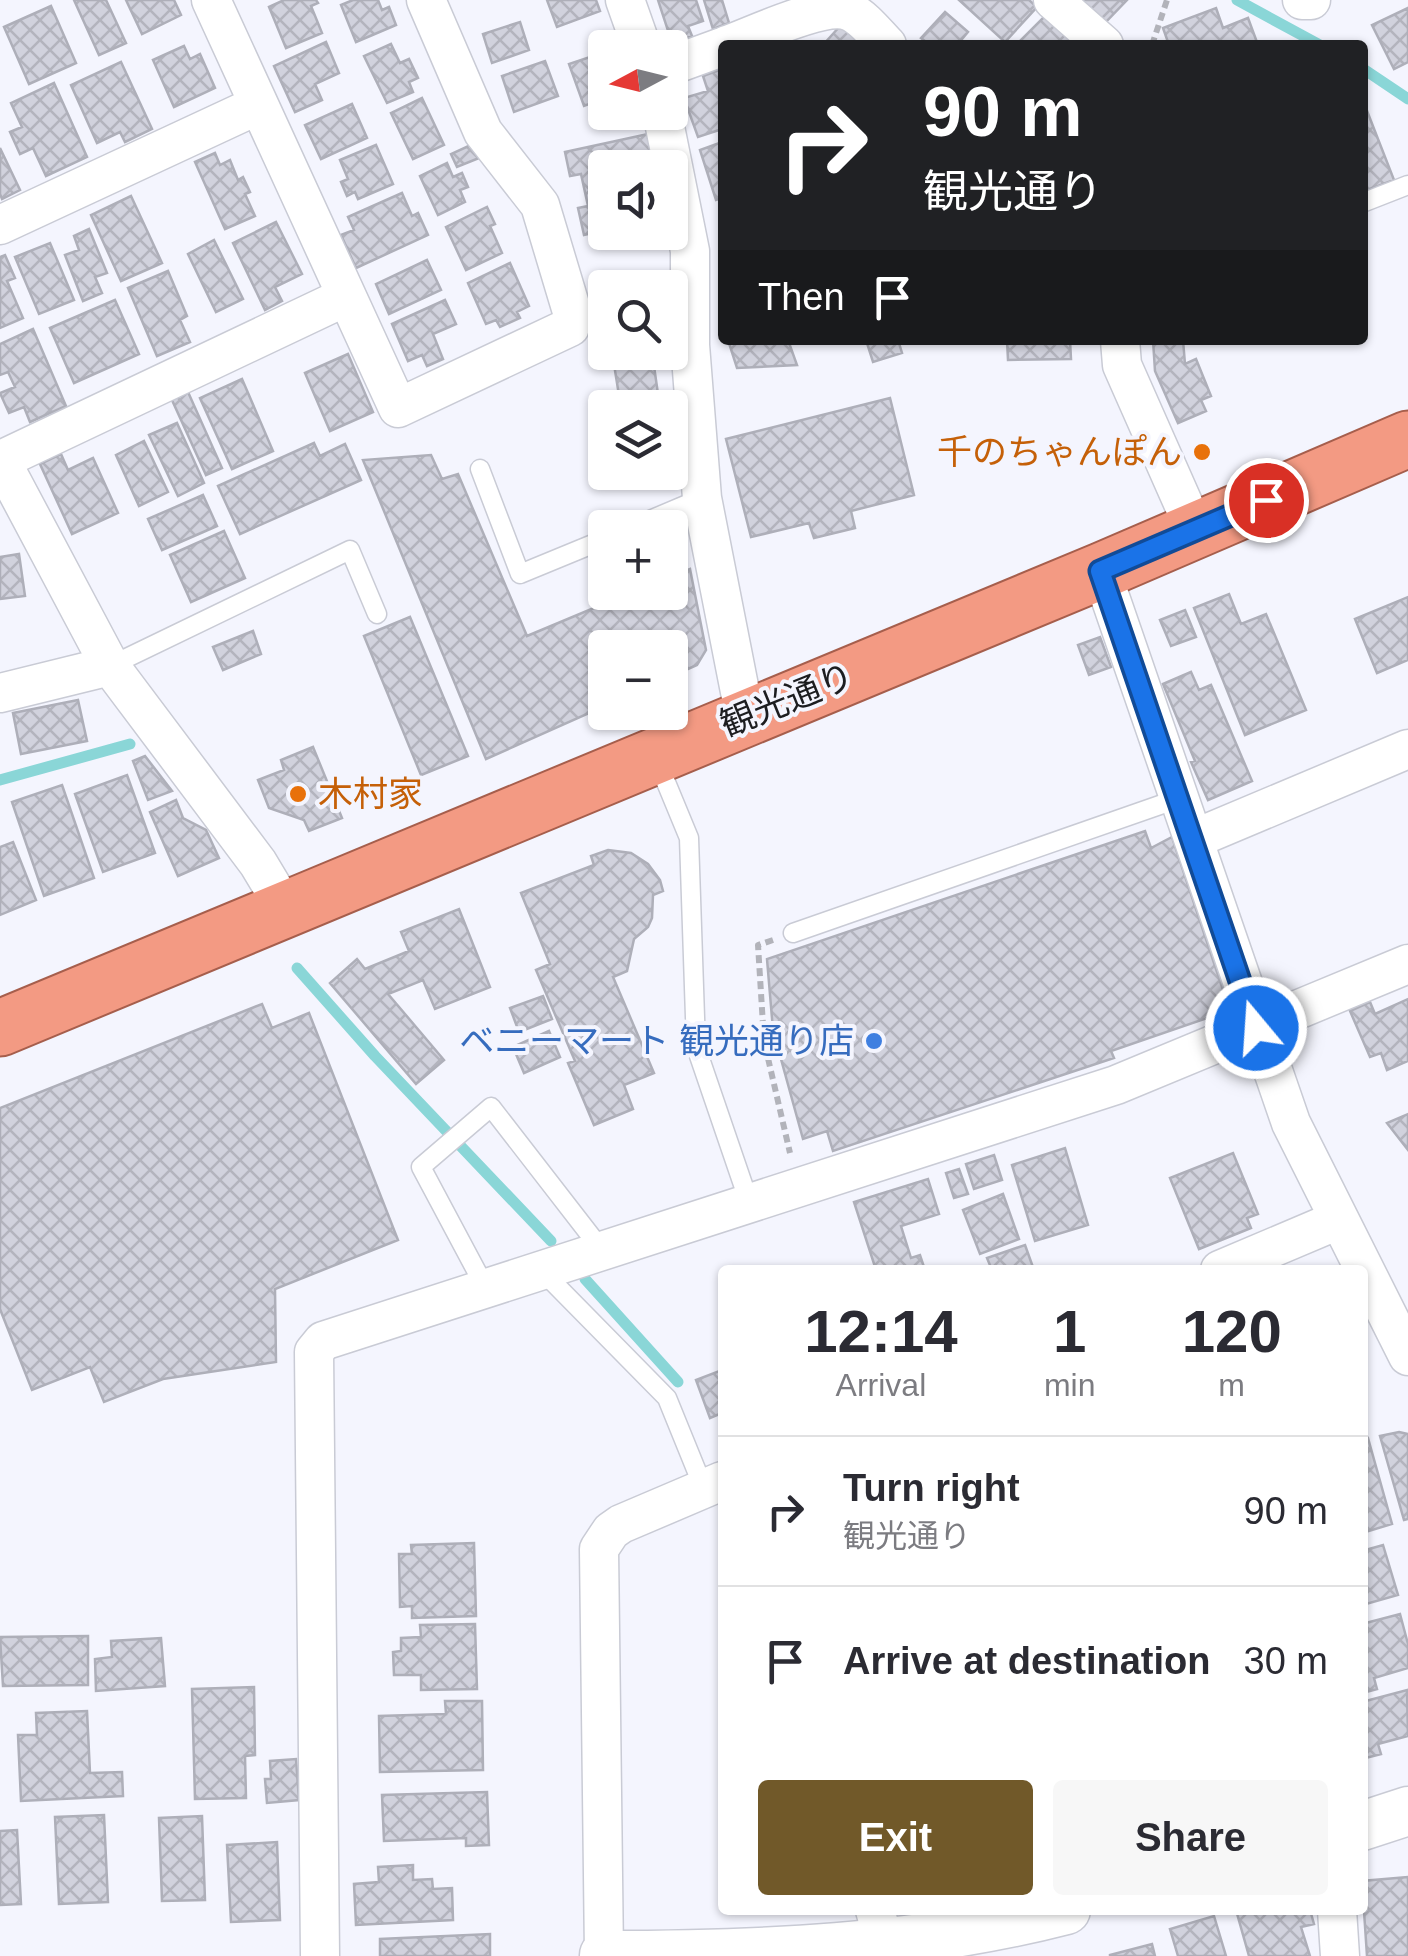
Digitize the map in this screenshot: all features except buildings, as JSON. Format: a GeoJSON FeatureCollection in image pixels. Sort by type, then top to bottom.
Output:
{"type":"FeatureCollection","features":[{"type":"Feature","properties":{"kind":"highway","name":"観光通り"},"geometry":{"type":"LineString","coordinates":[[0,1028],[1408,440]]}},
{"type":"Feature","properties":{"kind":"street"},"geometry":{"type":"LineString","coordinates":[[210,0],[398,408],[570,327],[573,315],[540,205],[483,132],[426,0]]}},
{"type":"Feature","properties":{"kind":"street"},"geometry":{"type":"LineString","coordinates":[[626,0],[636,30]]}},
{"type":"Feature","properties":{"kind":"street"},"geometry":{"type":"LineString","coordinates":[[1053,0],[1098,40]]}},
{"type":"Feature","properties":{"kind":"street"},"geometry":{"type":"LineString","coordinates":[[1302,0],[1310,0]]}},
{"type":"Feature","properties":{"kind":"street"},"geometry":{"type":"LineString","coordinates":[[742,40],[835,10],[851,12],[882,40]]}},
{"type":"Feature","properties":{"kind":"street"},"geometry":{"type":"LineString","coordinates":[[688,59],[718,49]]}},
{"type":"Feature","properties":{"kind":"street"},"geometry":{"type":"LineString","coordinates":[[0,225],[258,104]]}},
{"type":"Feature","properties":{"kind":"street"},"geometry":{"type":"LineString","coordinates":[[668,130],[706,246],[690,345],[702,498],[745,717]]}},
{"type":"Feature","properties":{"kind":"street"},"geometry":{"type":"LineString","coordinates":[[285,908],[258,863],[110,666],[11,508],[0,460],[345,297]]}},
{"type":"Feature","properties":{"kind":"street"},"geometry":{"type":"LineString","coordinates":[[1120,345],[1122,365],[1196,530]]}},
{"type":"Feature","properties":{"kind":"street"},"geometry":{"type":"LineString","coordinates":[[1100,571],[1291,1123],[1361,1265]]}},
{"type":"Feature","properties":{"kind":"street"},"geometry":{"type":"LineString","coordinates":[[0,692],[110,666]]}},
{"type":"Feature","properties":{"kind":"street"},"geometry":{"type":"LineString","coordinates":[[1194,839],[1408,749]]}},
{"type":"Feature","properties":{"kind":"street"},"geometry":{"type":"LineString","coordinates":[[320,1956],[314,1352],[323,1340],[1116,1085],[1408,964]]}},
{"type":"Feature","properties":{"kind":"street"},"geometry":{"type":"LineString","coordinates":[[1232,1265],[1338,1220]]}},
{"type":"Feature","properties":{"kind":"street"},"geometry":{"type":"LineString","coordinates":[[1368,1278],[1408,1356]]}},
{"type":"Feature","properties":{"kind":"street"},"geometry":{"type":"LineString","coordinates":[[713,1485],[620,1524],[611,1530],[600,1548],[604,1956],[712,1955],[880,1926],[976,1929],[1042,1915]]}},
{"type":"Feature","properties":{"kind":"street"},"geometry":{"type":"LineString","coordinates":[[1368,1824],[1408,1811]]}},
{"type":"Feature","properties":{"kind":"street"},"geometry":{"type":"LineString","coordinates":[[1337,1915],[1340,1956]]}},
{"type":"Feature","properties":{"kind":"lane"},"geometry":{"type":"LineString","coordinates":[[1368,201],[1408,185]]}},
{"type":"Feature","properties":{"kind":"lane"},"geometry":{"type":"LineString","coordinates":[[480,469],[520,574],[588,545]]}},
{"type":"Feature","properties":{"kind":"lane"},"geometry":{"type":"LineString","coordinates":[[674,510],[702,498]]}},
{"type":"Feature","properties":{"kind":"lane"},"geometry":{"type":"LineString","coordinates":[[110,666],[350,550],[377,614]]}},
{"type":"Feature","properties":{"kind":"lane"},"geometry":{"type":"LineString","coordinates":[[655,755],[689,838],[696,1047],[749,1202]]}},
{"type":"Feature","properties":{"kind":"lane"},"geometry":{"type":"LineString","coordinates":[[793,933],[1180,798]]}},
{"type":"Feature","properties":{"kind":"lane"},"geometry":{"type":"LineString","coordinates":[[485,1287],[422,1167],[491,1107],[601,1249]]}},
{"type":"Feature","properties":{"kind":"lane"},"geometry":{"type":"LineString","coordinates":[[540,1268],[667,1398],[713,1485]]}},
{"type":"Feature","properties":{"kind":"path"},"geometry":{"type":"LineString","coordinates":[[1154,40],[1167,0]]}},
{"type":"Feature","properties":{"kind":"path"},"geometry":{"type":"LineString","coordinates":[[793,933],[758,945],[764,1041],[798,1186]]}},
{"type":"Feature","properties":{"kind":"waterway"},"geometry":{"type":"LineString","coordinates":[[1237,0],[1311,40]]}},
{"type":"Feature","properties":{"kind":"waterway"},"geometry":{"type":"LineString","coordinates":[[1368,72],[1408,99]]}},
{"type":"Feature","properties":{"kind":"waterway"},"geometry":{"type":"LineString","coordinates":[[0,780],[130,744]]}},
{"type":"Feature","properties":{"kind":"waterway"},"geometry":{"type":"LineString","coordinates":[[297,968],[551,1241]]}},
{"type":"Feature","properties":{"kind":"waterway"},"geometry":{"type":"LineString","coordinates":[[585,1279],[678,1382]]}},
{"type":"Feature","properties":{"kind":"place","name":"千のちゃんぽん"},"geometry":{"type":"Point","coordinates":[1202,452]}},
{"type":"Feature","properties":{"kind":"place","name":"木村家"},"geometry":{"type":"Point","coordinates":[298,794]}},
{"type":"Feature","properties":{"kind":"place","name":"ベニーマート 観光通り店"},"geometry":{"type":"Point","coordinates":[874,1041]}},
{"type":"Feature","properties":{"kind":"route"},"geometry":{"type":"LineString","coordinates":[[1256,1028],[1100,571],[1266,500]]}}]}
